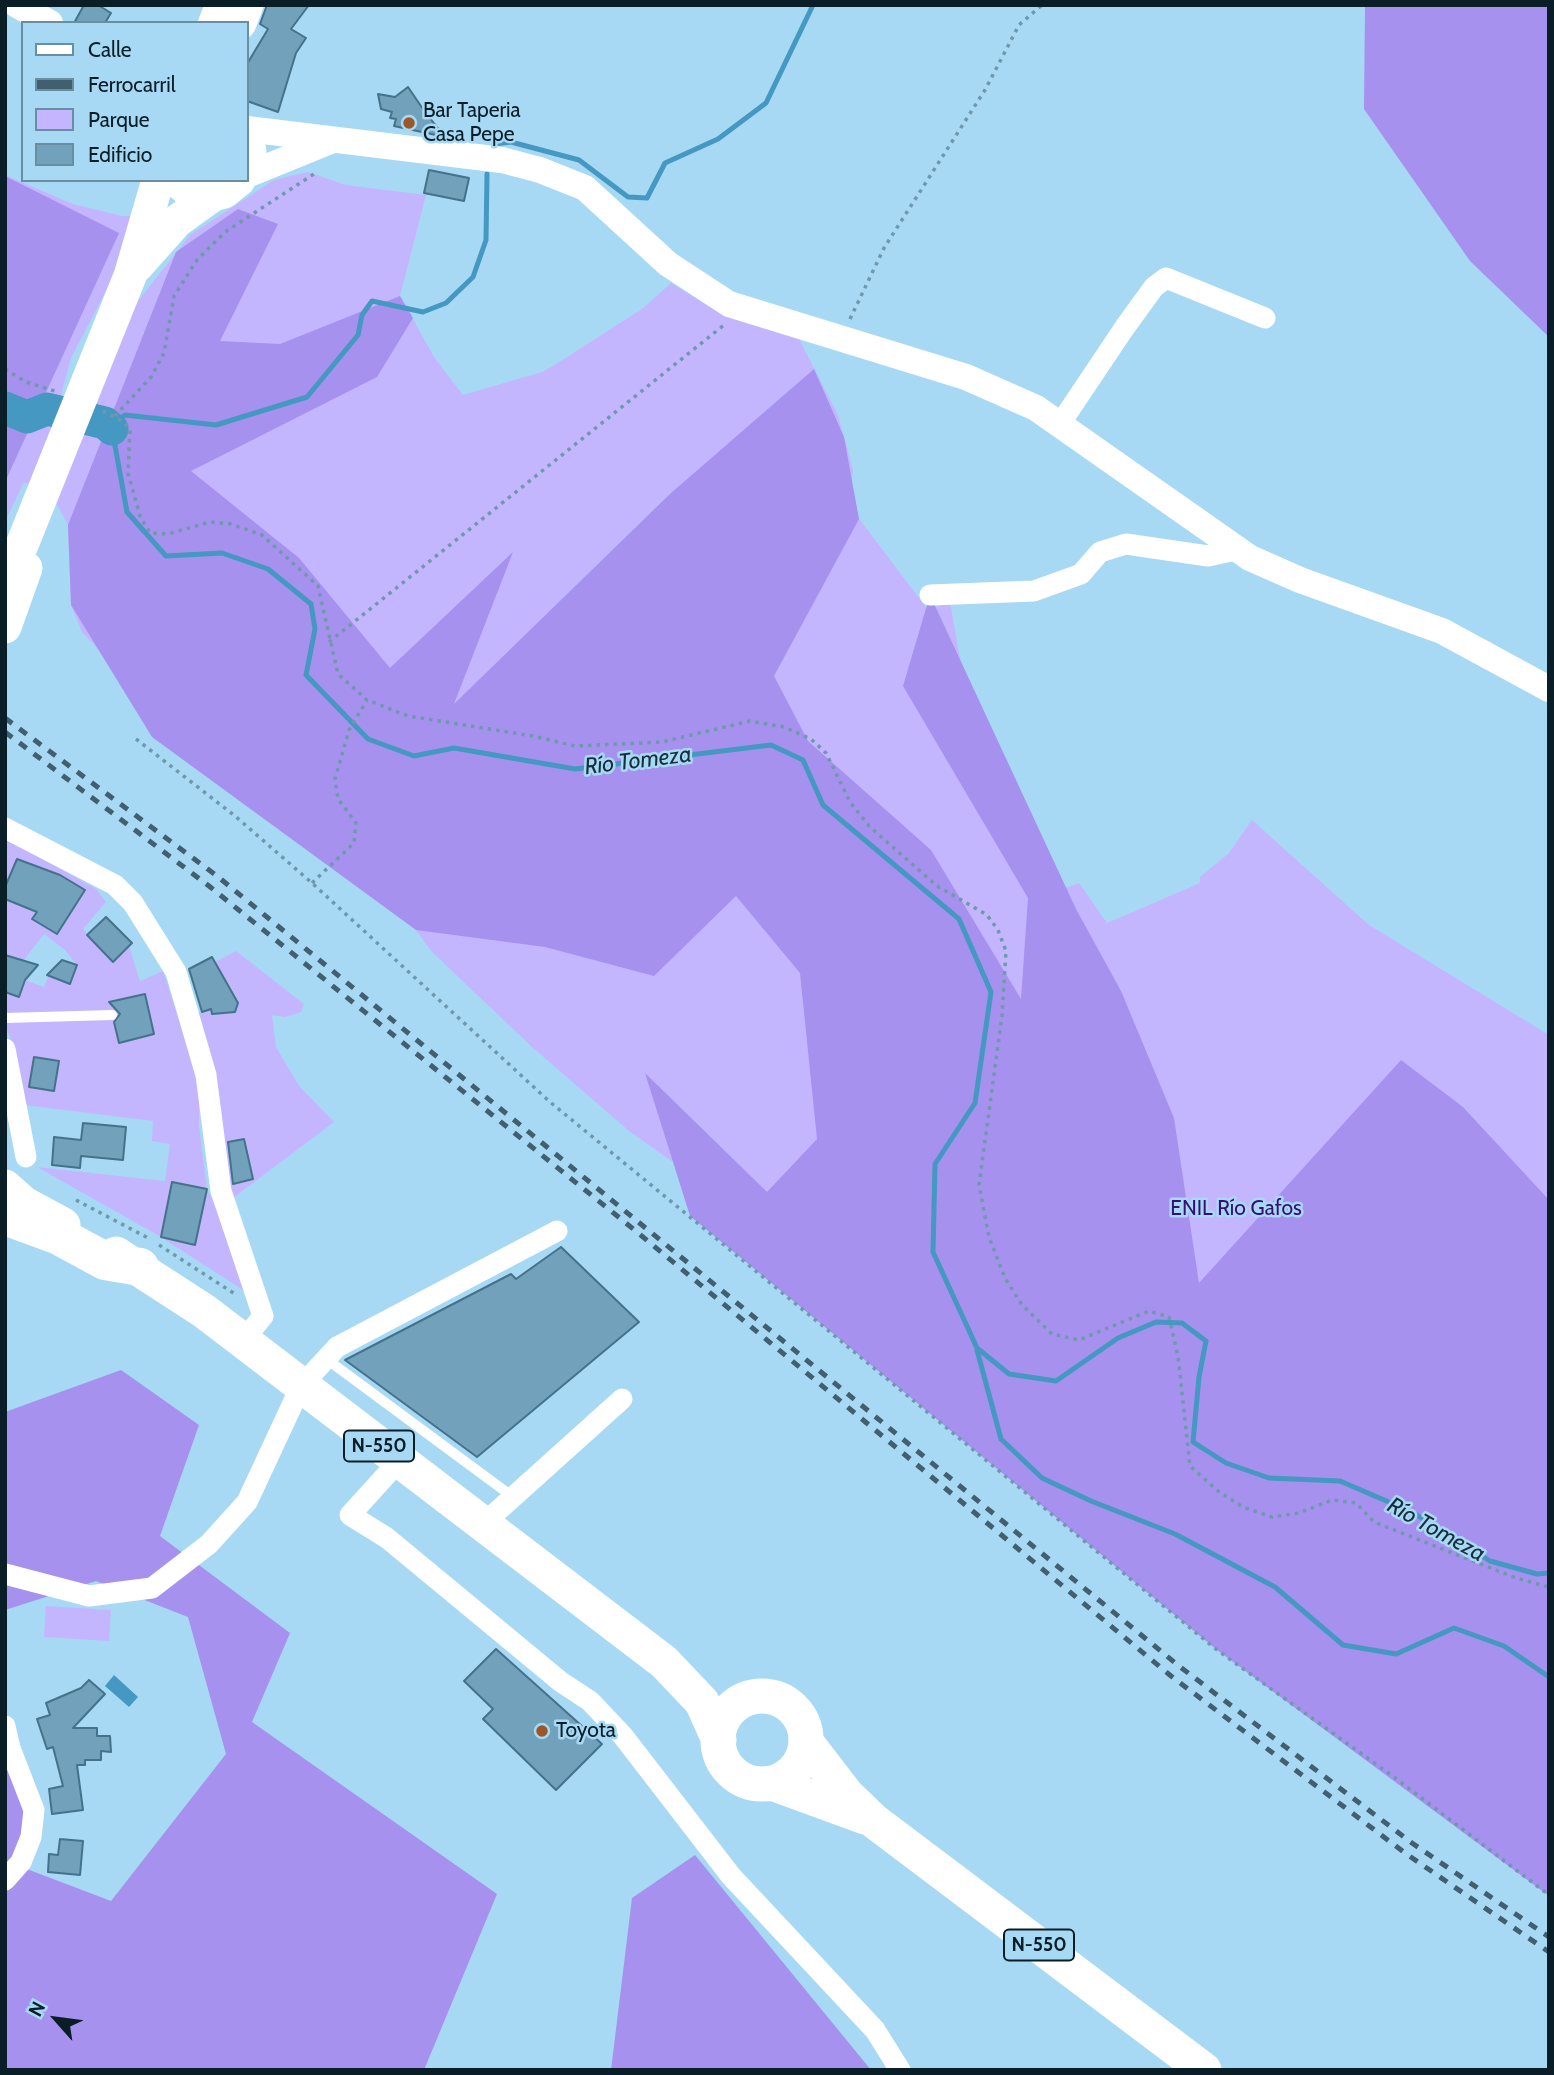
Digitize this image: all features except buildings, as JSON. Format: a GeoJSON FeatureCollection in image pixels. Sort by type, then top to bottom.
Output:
{"type":"FeatureCollection","features":[{"type":"Feature","properties":{"kind":"highway"},"geometry":{"type":"LineString","coordinates":[[10,1202],[59,1237],[105,1261],[140,1267]]}},
{"type":"Feature","properties":{"kind":"highway","name":"N-550"},"geometry":{"type":"LineString","coordinates":[[140,1267],[243,1341],[664,1662],[702,1702],[719,1740],[721,1756],[738,1777],[754,1784],[772,1783],[874,1821]]}},
{"type":"Feature","properties":{"kind":"highway","name":"N-550"},"geometry":{"type":"LineString","coordinates":[[664,1662],[728,1691],[753,1697],[777,1698],[788,1704],[802,1721],[806,1742],[846,1794],[874,1821],[1205,2070]]}},
{"type":"Feature","properties":{"kind":"highway"},"geometry":{"type":"LineString","coordinates":[[719,1740],[728,1712],[741,1701],[753,1697]]}},
{"type":"Feature","properties":{"kind":"highway"},"geometry":{"type":"LineString","coordinates":[[772,1783],[786,1777],[798,1766],[806,1742]]}},
{"type":"Feature","properties":{"kind":"main road"},"geometry":{"type":"LineString","coordinates":[[248,141],[248,163]]}},
{"type":"Feature","properties":{"kind":"main road"},"geometry":{"type":"LineString","coordinates":[[5,587],[130,276],[158,182]]}},
{"type":"Feature","properties":{"kind":"main road"},"geometry":{"type":"LineString","coordinates":[[178,182],[189,191],[226,187]]}},
{"type":"Feature","properties":{"kind":"main road"},"geometry":{"type":"LineString","coordinates":[[130,276],[146,252],[177,221],[226,187]]}},
{"type":"Feature","properties":{"kind":"main road"},"geometry":{"type":"LineString","coordinates":[[5,566],[30,522]]}},
{"type":"Feature","properties":{"kind":"main road"},"geometry":{"type":"LineString","coordinates":[[5,627],[31,556],[36,532],[30,522]]}},
{"type":"Feature","properties":{"kind":"street"},"geometry":{"type":"LineString","coordinates":[[17,5],[46,21]]}},
{"type":"Feature","properties":{"kind":"street"},"geometry":{"type":"LineString","coordinates":[[248,129],[309,134],[333,140],[502,160],[540,170],[585,188],[668,264],[729,303],[966,377],[1036,408],[1236,550],[1300,580],[1442,631],[1549,689]]}},
{"type":"Feature","properties":{"kind":"street"},"geometry":{"type":"LineString","coordinates":[[248,175],[333,140]]}},
{"type":"Feature","properties":{"kind":"street"},"geometry":{"type":"LineString","coordinates":[[1060,424],[1154,287],[1166,278],[1265,318]]}},
{"type":"Feature","properties":{"kind":"street"},"geometry":{"type":"LineString","coordinates":[[930,595],[1034,591],[1081,574],[1101,552],[1125,544],[1208,556],[1236,550]]}},
{"type":"Feature","properties":{"kind":"street"},"geometry":{"type":"LineString","coordinates":[[5,828],[115,884],[133,903],[176,972],[206,1075],[221,1191],[263,1316],[243,1341]]}},
{"type":"Feature","properties":{"kind":"street"},"geometry":{"type":"LineString","coordinates":[[5,1049],[26,1157]]}},
{"type":"Feature","properties":{"kind":"street"},"geometry":{"type":"LineString","coordinates":[[5,1574],[89,1595],[152,1588],[209,1544],[247,1502],[301,1386],[337,1347],[558,1231]]}},
{"type":"Feature","properties":{"kind":"street"},"geometry":{"type":"LineString","coordinates":[[482,1525],[622,1399]]}},
{"type":"Feature","properties":{"kind":"street"},"geometry":{"type":"LineString","coordinates":[[399,1461],[349,1515],[387,1538],[561,1682],[590,1701],[623,1736],[731,1876],[876,2030],[900,2070]]}},
{"type":"Feature","properties":{"kind":"street"},"geometry":{"type":"LineString","coordinates":[[5,1726],[10,1748],[34,1810],[31,1837],[22,1863],[5,1880]]}},
{"type":"Feature","properties":{"kind":"lane"},"geometry":{"type":"LineString","coordinates":[[5,1018],[113,1015]]}},
{"type":"Feature","properties":{"kind":"lane"},"geometry":{"type":"LineString","coordinates":[[325,1358],[513,1497]]}},
{"type":"Feature","properties":{"kind":"path"},"geometry":{"type":"LineString","coordinates":[[841,340],[884,248],[985,90],[1019,24],[1042,5]]}},
{"type":"Feature","properties":{"kind":"path"},"geometry":{"type":"LineString","coordinates":[[317,172],[225,232],[197,260],[174,296],[164,353],[151,377],[115,416],[130,430],[128,473],[140,516],[150,533],[168,534],[210,522],[231,524],[262,535],[318,586],[338,674],[366,700],[408,716],[533,736],[575,746],[662,742],[750,721],[783,727],[811,739],[826,753],[850,802],[869,826],[937,886],[987,915],[998,930],[1006,951],[1002,1016],[979,1185],[989,1237],[1011,1288],[1022,1305],[1052,1334],[1079,1340],[1149,1311],[1169,1318],[1178,1356],[1189,1466],[1242,1507],[1272,1517],[1299,1513],[1332,1500],[1356,1503],[1374,1522],[1516,1578],[1549,1587]]}},
{"type":"Feature","properties":{"kind":"path"},"geometry":{"type":"LineString","coordinates":[[329,642],[726,324],[729,303]]}},
{"type":"Feature","properties":{"kind":"path"},"geometry":{"type":"LineString","coordinates":[[312,883],[354,844],[356,823],[338,799],[335,779],[350,728],[366,700]]}},
{"type":"Feature","properties":{"kind":"path"},"geometry":{"type":"LineString","coordinates":[[136,739],[235,816],[312,883],[550,1102],[1217,1650],[1394,1777],[1549,1895]]}},
{"type":"Feature","properties":{"kind":"path"},"geometry":{"type":"LineString","coordinates":[[67,1196],[140,1233],[245,1301],[259,1306]]}},
{"type":"Feature","properties":{"kind":"green space","name":"ENIL Río Gafos"},"geometry":{"type":"Polygon","coordinates":[[[308,172],[346,185],[426,195],[400,296],[434,357],[463,395],[542,372],[642,309],[671,283],[710,307],[798,337],[838,415],[853,470],[848,504],[928,610],[950,602],[960,659],[1010,787],[1063,889],[1079,883],[1107,923],[1200,883],[1200,877],[1229,853],[1252,820],[1369,925],[1549,1035],[1549,1843],[677,1165],[629,1131],[532,1047],[431,951],[416,930],[398,913],[107,659],[82,632],[71,605],[68,525],[50,492],[24,482],[5,522],[5,175],[73,204],[122,216],[145,216],[71,358],[60,399],[85,412],[138,301],[190,235],[274,180],[308,172]]]}},
{"type":"Feature","properties":{"kind":"green space"},"geometry":{"type":"Polygon","coordinates":[[[5,838],[96,889],[106,902],[83,929],[112,962],[129,946],[140,981],[163,971],[199,1082],[199,1126],[207,1189],[219,1213],[246,1292],[161,1237],[37,1167],[165,1181],[170,1144],[152,1141],[153,1121],[24,1105],[17,1056],[5,1024],[5,992],[19,997],[25,980],[44,987],[49,975],[70,983],[77,965],[65,950],[44,934],[23,961],[5,955],[5,838]],[[173,1182],[161,1237],[206,1189],[173,1182]]]}},
{"type":"Feature","properties":{"kind":"green space"},"geometry":{"type":"Polygon","coordinates":[[[236,951],[304,1004],[301,1012],[285,1017],[272,1015],[276,1047],[299,1086],[334,1122],[229,1201],[193,1015],[211,1009],[212,1014],[235,1012],[237,1003],[215,962],[236,951]]]}},
{"type":"Feature","properties":{"kind":"green space"},"geometry":{"type":"Polygon","coordinates":[[[46,1606],[111,1610],[109,1641],[44,1637],[46,1606]]]}},
{"type":"Feature","properties":{"kind":"shaded area"},"geometry":{"type":"Polygon","coordinates":[[[1365,5],[1549,5],[1549,337],[1470,261],[1364,109],[1365,5]]]}},
{"type":"Feature","properties":{"kind":"shaded area"},"geometry":{"type":"Polygon","coordinates":[[[5,176],[119,233],[5,482],[5,176]]]}},
{"type":"Feature","properties":{"kind":"shaded area","name":"ENIL Río Gafos"},"geometry":{"type":"Polygon","coordinates":[[[238,209],[278,224],[220,341],[280,344],[400,296],[413,318],[377,377],[191,471],[299,558],[390,668],[513,552],[454,704],[671,493],[814,369],[844,437],[859,519],[774,676],[808,741],[931,850],[1021,999],[1028,898],[903,686],[930,595],[1076,909],[1121,991],[1174,1118],[1199,1283],[1401,1060],[1463,1107],[1549,1200],[1549,1896],[1217,1650],[690,1216],[645,1073],[767,1192],[817,1139],[800,973],[736,896],[654,976],[545,947],[416,930],[152,737],[71,605],[68,525],[176,252],[238,209]]]}},
{"type":"Feature","properties":{"kind":"shaded area"},"geometry":{"type":"Polygon","coordinates":[[[121,1370],[199,1425],[160,1536],[290,1633],[252,1722],[497,1894],[424,2070],[5,2070],[5,1726],[34,1810],[11,1863],[111,1901],[226,1754],[188,1617],[96,1581],[5,1610],[5,1412],[121,1370]]]}},
{"type":"Feature","properties":{"kind":"shaded area"},"geometry":{"type":"Polygon","coordinates":[[[695,1855],[871,2070],[611,2070],[632,1898],[695,1855]]]}},
{"type":"Feature","properties":{"kind":"water"},"geometry":{"type":"Polygon","coordinates":[[[114,1675],[138,1697],[129,1707],[105,1686],[114,1675]]]}},
{"type":"Feature","properties":{"kind":"waterway"},"geometry":{"type":"LineString","coordinates":[[495,144],[511,142],[579,160],[628,197],[647,198],[665,163],[718,139],[766,103],[813,5]]}},
{"type":"Feature","properties":{"kind":"waterway","name":"Río Tomeza"},"geometry":{"type":"LineString","coordinates":[[487,174],[486,240],[473,277],[446,303],[423,312],[372,301],[362,315],[358,335],[307,397],[216,425],[125,415],[118,420],[112,429],[127,512],[166,556],[222,553],[268,569],[311,604],[315,629],[306,675],[368,739],[414,756],[454,748],[575,769],[771,745],[803,760],[823,805],[959,919],[991,992],[975,1103],[935,1164],[933,1252],[977,1348],[1009,1374],[1056,1381],[1118,1338],[1156,1322],[1182,1323],[1206,1341],[1199,1377],[1193,1442],[1226,1463],[1269,1478],[1340,1481],[1412,1512],[1490,1561],[1537,1574],[1549,1573]]}},
{"type":"Feature","properties":{"kind":"waterway","name":"Río Tomeza"},"geometry":{"type":"LineString","coordinates":[[5,408],[27,417],[47,409],[105,423],[112,429]]}},
{"type":"Feature","properties":{"kind":"waterway","name":"Río Tomeza"},"geometry":{"type":"LineString","coordinates":[[977,1350],[1001,1439],[1042,1478],[1091,1501],[1175,1534],[1275,1587],[1343,1645],[1396,1654],[1454,1628],[1504,1646],[1549,1677]]}},
{"type":"Feature","properties":{"kind":"railway"},"geometry":{"type":"LineString","coordinates":[[5,718],[217,876],[1179,1666],[1412,1843],[1549,1937]]}},
{"type":"Feature","properties":{"kind":"railway"},"geometry":{"type":"LineString","coordinates":[[5,732],[209,886],[637,1232],[1171,1676],[1405,1853],[1549,1952]]}},
{"type":"Feature","properties":{"kind":"place","name":"Bar Taperia Casa Pepe"},"geometry":{"type":"Point","coordinates":[409,123]}},
{"type":"Feature","properties":{"kind":"place","name":"Toyota"},"geometry":{"type":"Point","coordinates":[542,1731]}}]}
